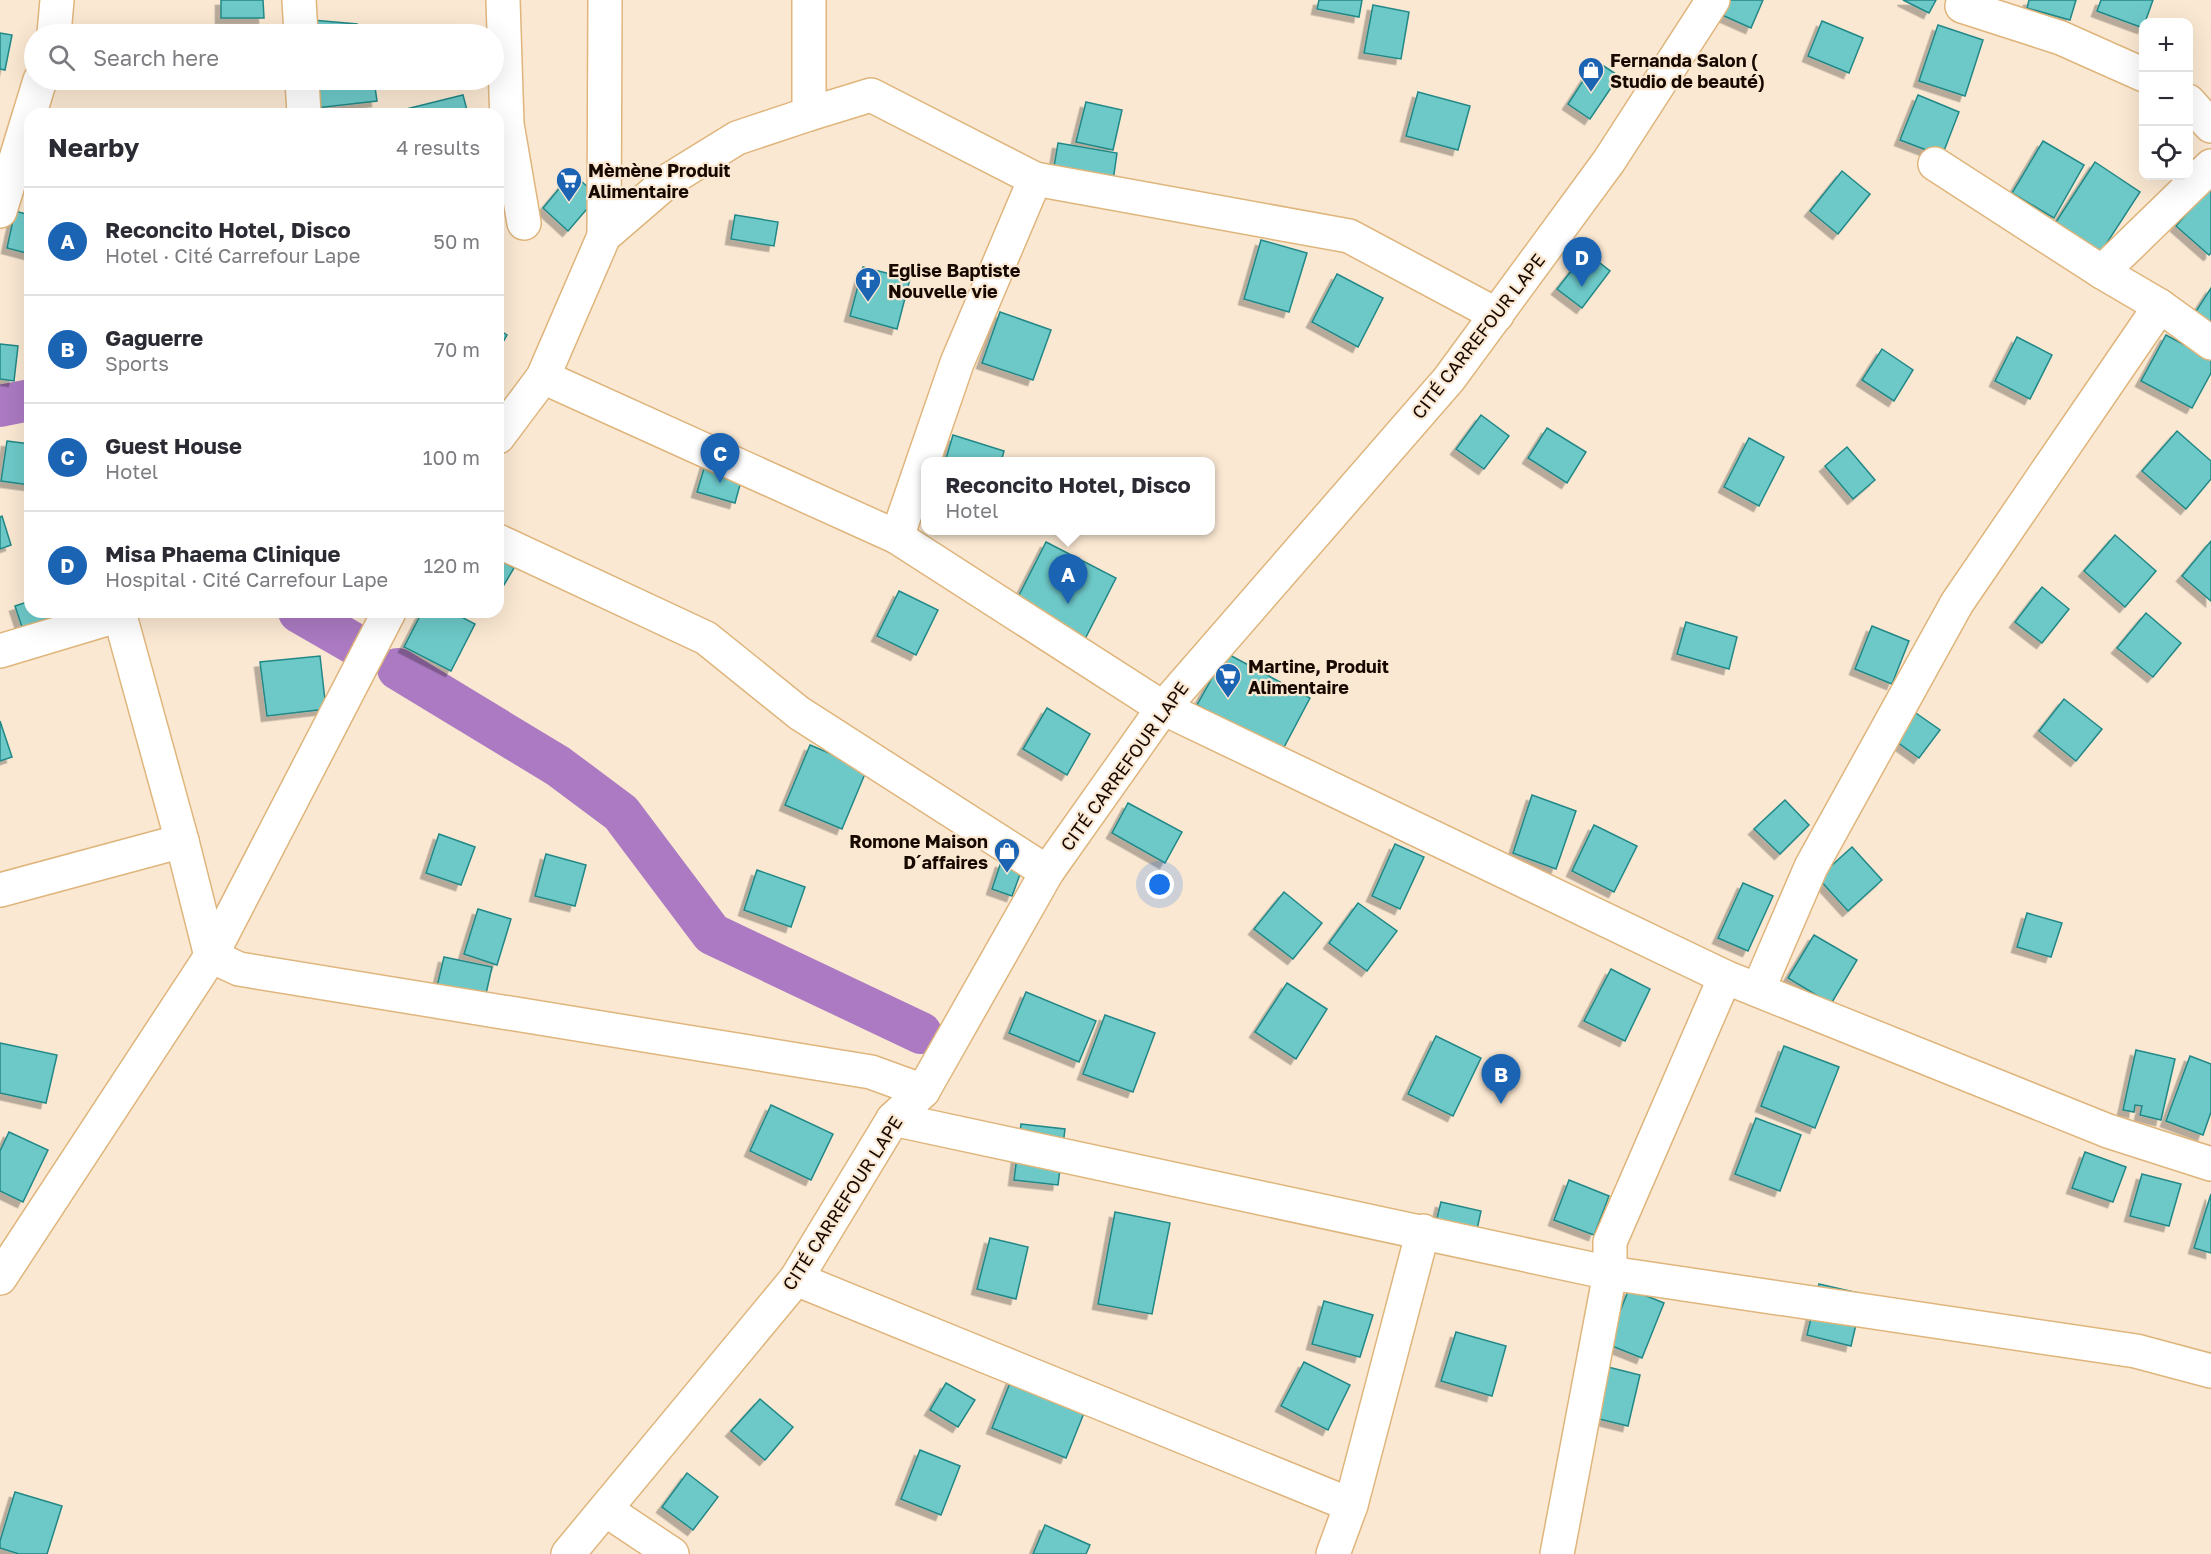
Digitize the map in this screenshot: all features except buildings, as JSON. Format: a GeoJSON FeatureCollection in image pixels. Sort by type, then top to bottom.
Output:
{"type":"FeatureCollection","features":[{"type":"Feature","properties":{"kind":"street"},"geometry":{"type":"LineString","coordinates":[[55,24],[57,0]]}},
{"type":"Feature","properties":{"kind":"street"},"geometry":{"type":"LineString","coordinates":[[299,0],[300,24]]}},
{"type":"Feature","properties":{"kind":"street"},"geometry":{"type":"LineString","coordinates":[[502,0],[503,24]]}},
{"type":"Feature","properties":{"kind":"street"},"geometry":{"type":"LineString","coordinates":[[504,429],[543,377],[604,236],[605,0]]}},
{"type":"Feature","properties":{"kind":"street"},"geometry":{"type":"LineString","coordinates":[[809,0],[809,114]]}},
{"type":"Feature","properties":{"kind":"street","name":"CITÉ CARREFOUR LAPE"},"geometry":{"type":"LineString","coordinates":[[568,1554],[796,1279],[893,1119],[923,1091],[1047,872],[1163,708],[1449,379],[1609,161],[1713,0]]}},
{"type":"Feature","properties":{"kind":"street"},"geometry":{"type":"LineString","coordinates":[[1962,6],[2061,38],[2139,73]]}},
{"type":"Feature","properties":{"kind":"street"},"geometry":{"type":"LineString","coordinates":[[504,50],[507,124],[524,223]]}},
{"type":"Feature","properties":{"kind":"street"},"geometry":{"type":"LineString","coordinates":[[31,108],[37,90]]}},
{"type":"Feature","properties":{"kind":"street"},"geometry":{"type":"LineString","coordinates":[[303,90],[304,108]]}},
{"type":"Feature","properties":{"kind":"street"},"geometry":{"type":"LineString","coordinates":[[604,236],[669,180],[737,138],[871,95],[1035,179],[1349,236],[1497,315]]}},
{"type":"Feature","properties":{"kind":"street"},"geometry":{"type":"LineString","coordinates":[[2193,106],[2211,126]]}},
{"type":"Feature","properties":{"kind":"street"},"geometry":{"type":"LineString","coordinates":[[0,211],[24,132]]}},
{"type":"Feature","properties":{"kind":"street"},"geometry":{"type":"LineString","coordinates":[[1935,164],[2102,272],[2160,306],[2211,343]]}},
{"type":"Feature","properties":{"kind":"street"},"geometry":{"type":"LineString","coordinates":[[2102,272],[2211,166]]}},
{"type":"Feature","properties":{"kind":"street"},"geometry":{"type":"LineString","coordinates":[[925,457],[957,363],[1035,179]]}},
{"type":"Feature","properties":{"kind":"street"},"geometry":{"type":"LineString","coordinates":[[1758,990],[1811,867],[1957,603],[2160,306]]}},
{"type":"Feature","properties":{"kind":"street"},"geometry":{"type":"LineString","coordinates":[[543,377],[897,537],[1163,708],[1725,977],[2108,1131],[2211,1164]]}},
{"type":"Feature","properties":{"kind":"street"},"geometry":{"type":"LineString","coordinates":[[897,537],[921,467]]}},
{"type":"Feature","properties":{"kind":"street"},"geometry":{"type":"LineString","coordinates":[[504,544],[706,638],[799,713],[1047,872]]}},
{"type":"Feature","properties":{"kind":"street"},"geometry":{"type":"LineString","coordinates":[[0,651],[107,618]]}},
{"type":"Feature","properties":{"kind":"street"},"geometry":{"type":"LineString","coordinates":[[121,618],[211,956]]}},
{"type":"Feature","properties":{"kind":"street"},"geometry":{"type":"LineString","coordinates":[[0,1278],[211,956],[386,618]]}},
{"type":"Feature","properties":{"kind":"street"},"geometry":{"type":"LineString","coordinates":[[0,890],[182,842]]}},
{"type":"Feature","properties":{"kind":"street"},"geometry":{"type":"LineString","coordinates":[[211,956],[239,969],[871,1072],[923,1091]]}},
{"type":"Feature","properties":{"kind":"street"},"geometry":{"type":"LineString","coordinates":[[1557,1554],[1611,1273],[1610,1242],[1725,977]]}},
{"type":"Feature","properties":{"kind":"street"},"geometry":{"type":"LineString","coordinates":[[893,1119],[1611,1273],[2136,1351],[2211,1371]]}},
{"type":"Feature","properties":{"kind":"street"},"geometry":{"type":"LineString","coordinates":[[1333,1554],[1351,1505],[1423,1231]]}},
{"type":"Feature","properties":{"kind":"street"},"geometry":{"type":"LineString","coordinates":[[796,1279],[1351,1505]]}},
{"type":"Feature","properties":{"kind":"street"},"geometry":{"type":"LineString","coordinates":[[606,1510],[672,1554]]}},
{"type":"Feature","properties":{"kind":"waterway"},"geometry":{"type":"LineString","coordinates":[[0,406],[24,401]]}},
{"type":"Feature","properties":{"kind":"waterway"},"geometry":{"type":"LineString","coordinates":[[309,618],[358,646]]}},
{"type":"Feature","properties":{"kind":"waterway"},"geometry":{"type":"LineString","coordinates":[[398,669],[558,766],[621,813],[712,934],[921,1033]]}},
{"type":"Feature","properties":{"kind":"place","name":"Fernanda Salon ( Studio de beauté)"},"geometry":{"type":"Point","coordinates":[1591,93]}},
{"type":"Feature","properties":{"kind":"place","name":"Mèmène Produit Alimentaire"},"geometry":{"type":"Point","coordinates":[569,203]}},
{"type":"Feature","properties":{"kind":"place","name":"Misa Phaema Clinique"},"geometry":{"type":"Point","coordinates":[1582,287]}},
{"type":"Feature","properties":{"kind":"place","name":"Eglise Baptiste Nouvelle vie"},"geometry":{"type":"Point","coordinates":[868,303]}},
{"type":"Feature","properties":{"kind":"place","name":"Guest House"},"geometry":{"type":"Point","coordinates":[720,483]}},
{"type":"Feature","properties":{"kind":"place","name":"Reconcito Hotel, Disco"},"geometry":{"type":"Point","coordinates":[1068,604]}},
{"type":"Feature","properties":{"kind":"place","name":"Martine, Produit Alimentaire"},"geometry":{"type":"Point","coordinates":[1228,699]}},
{"type":"Feature","properties":{"kind":"place","name":"Romone Maison D´affaires"},"geometry":{"type":"Point","coordinates":[1007,874]}},
{"type":"Feature","properties":{"kind":"place","name":"Gaguerre"},"geometry":{"type":"Point","coordinates":[1501,1104]}}]}
